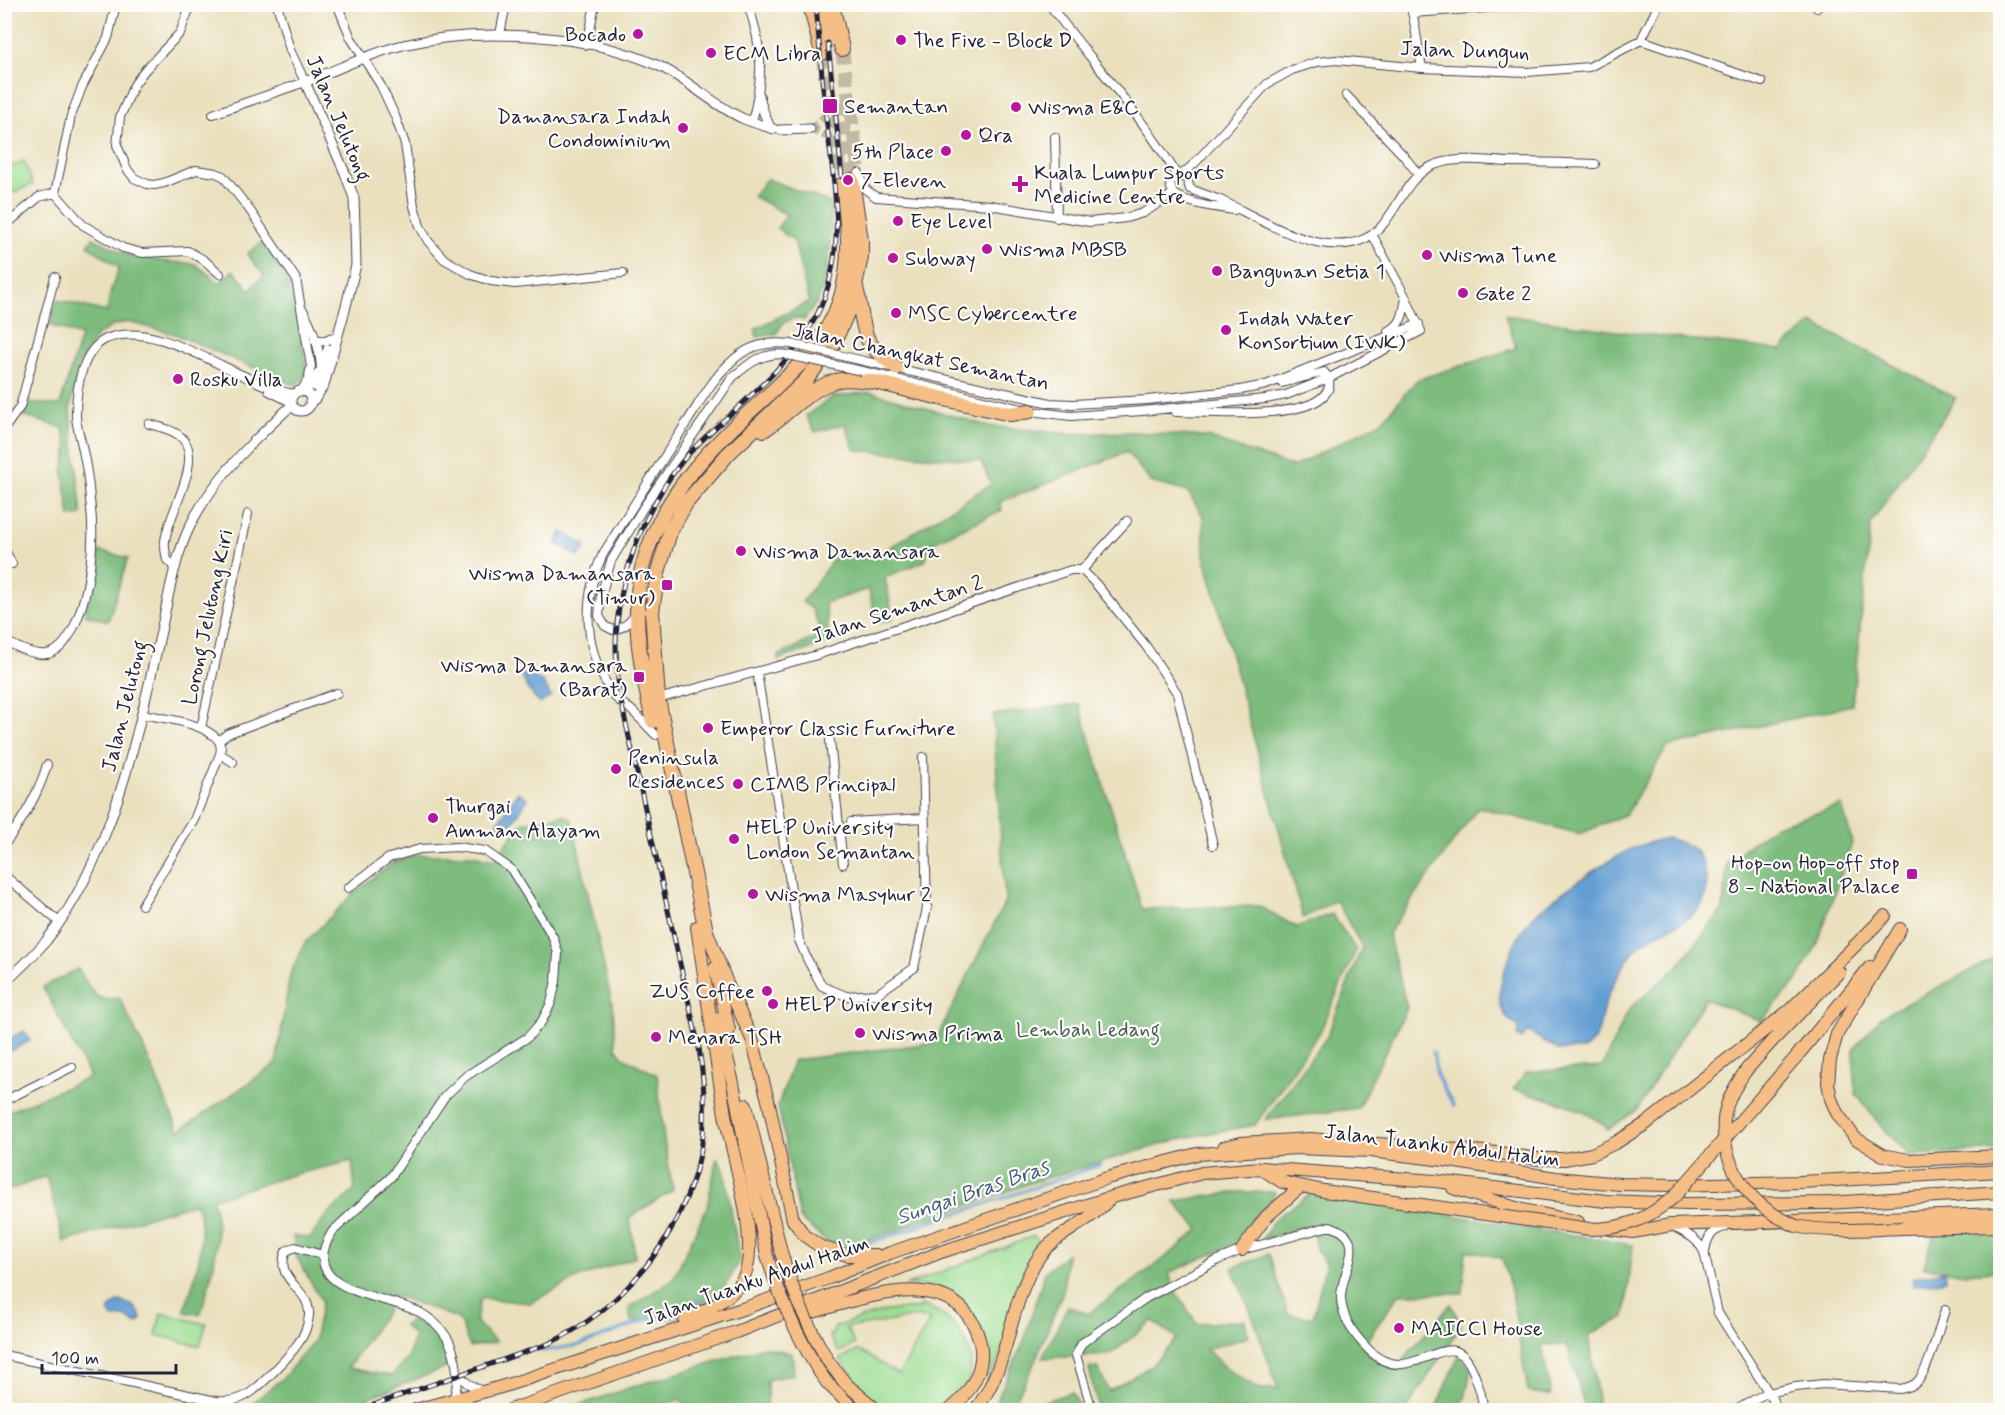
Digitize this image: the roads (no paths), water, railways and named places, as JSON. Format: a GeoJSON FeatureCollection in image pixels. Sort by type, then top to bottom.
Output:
{"type":"FeatureCollection","features":[{"type":"Feature","properties":{"kind":"highway"},"geometry":{"type":"LineString","coordinates":[[810,4],[831,51]]}},
{"type":"Feature","properties":{"kind":"highway"},"geometry":{"type":"LineString","coordinates":[[820,4],[831,51]]}},
{"type":"Feature","properties":{"kind":"highway"},"geometry":{"type":"LineString","coordinates":[[831,51],[832,4]]}},
{"type":"Feature","properties":{"kind":"highway"},"geometry":{"type":"LineString","coordinates":[[701,926],[658,699],[652,610],[658,572],[670,532],[686,503],[728,454],[806,380],[833,345],[851,304],[861,257],[862,209],[851,179]]}},
{"type":"Feature","properties":{"kind":"highway"},"geometry":{"type":"LineString","coordinates":[[701,926],[656,735],[639,650],[639,592],[642,569],[653,534],[673,496],[698,464],[795,371],[826,330],[842,294],[847,270],[851,179]]}},
{"type":"Feature","properties":{"kind":"highway"},"geometry":{"type":"LineString","coordinates":[[856,285],[864,329],[869,342],[897,368]]}},
{"type":"Feature","properties":{"kind":"highway"},"geometry":{"type":"LineString","coordinates":[[728,454],[781,419],[800,401],[836,381],[851,380],[892,387],[1010,414],[1030,411]]}},
{"type":"Feature","properties":{"kind":"main road"},"geometry":{"type":"LineString","coordinates":[[1197,1154],[1241,1143],[1310,1139],[1538,1158],[1564,1159],[1592,1154],[1617,1142],[1647,1123],[1790,1010],[1885,916],[1854,957],[1747,1069],[1731,1095],[1724,1118],[1727,1152],[1733,1170],[1746,1190],[1767,1210],[1794,1226],[1824,1229],[2001,1226]]}},
{"type":"Feature","properties":{"kind":"main road"},"geometry":{"type":"LineString","coordinates":[[701,926],[781,1252],[796,1297],[828,1361],[846,1384],[877,1410]]}},
{"type":"Feature","properties":{"kind":"main road"},"geometry":{"type":"LineString","coordinates":[[701,926],[752,1039],[769,1104],[793,1220],[805,1236],[821,1247],[847,1255],[890,1253]]}},
{"type":"Feature","properties":{"kind":"main road"},"geometry":{"type":"LineString","coordinates":[[701,926],[767,1256],[797,1335],[828,1384],[855,1410]]}},
{"type":"Feature","properties":{"kind":"main road"},"geometry":{"type":"LineString","coordinates":[[669,1331],[724,1300],[733,1292],[741,1284],[749,1259],[749,1233],[724,1110],[701,926]]}},
{"type":"Feature","properties":{"kind":"main road"},"geometry":{"type":"LineString","coordinates":[[1261,1168],[1282,1182],[1324,1191],[1590,1229],[1627,1226],[1658,1210],[1674,1197],[1797,1056],[1900,929],[1837,1034],[1830,1060],[1828,1083],[1837,1113],[1855,1138],[1883,1155],[1909,1160],[2001,1156]]}},
{"type":"Feature","properties":{"kind":"main road","name":"Jalan Tuanku Abdul Halim"},"geometry":{"type":"LineString","coordinates":[[415,1410],[483,1392],[745,1308],[890,1253],[1107,1178],[1197,1154],[1297,1148],[1370,1151],[1556,1178],[1620,1184],[1800,1182],[2001,1170]]}},
{"type":"Feature","properties":{"kind":"main road","name":"Jalan Tuanku Abdul Halim"},"geometry":{"type":"LineString","coordinates":[[510,1410],[749,1327],[941,1252],[1112,1197],[1202,1173],[1261,1168],[1435,1181],[1606,1201],[1686,1204],[1828,1203],[2001,1192]]}},
{"type":"Feature","properties":{"kind":"main road"},"geometry":{"type":"LineString","coordinates":[[1435,1181],[1496,1203],[1594,1226],[1633,1232],[1671,1225],[2001,1214]]}},
{"type":"Feature","properties":{"kind":"main road"},"geometry":{"type":"LineString","coordinates":[[1242,1250],[1266,1216],[1300,1187]]}},
{"type":"Feature","properties":{"kind":"main road"},"geometry":{"type":"LineString","coordinates":[[975,1410],[993,1383],[1022,1291],[1041,1254],[1051,1243],[1091,1217],[1112,1197]]}},
{"type":"Feature","properties":{"kind":"main road"},"geometry":{"type":"LineString","coordinates":[[749,1327],[896,1292],[918,1291],[941,1296],[961,1307],[975,1326],[980,1346],[979,1372],[972,1387],[962,1401],[950,1410]]}},
{"type":"Feature","properties":{"kind":"street"},"geometry":{"type":"LineString","coordinates":[[55,194],[72,116],[82,87],[108,38],[116,4]]}},
{"type":"Feature","properties":{"kind":"street"},"geometry":{"type":"LineString","coordinates":[[4,640],[34,653],[48,654],[66,640],[76,624],[82,607],[90,568],[91,502],[76,417],[80,378],[95,346],[108,338],[124,335],[152,336],[175,344],[252,381],[279,398],[300,399],[308,380],[310,366],[296,279],[249,209],[222,176],[208,171],[196,170],[154,185],[134,178],[127,169],[117,145],[120,117],[134,86],[144,71],[180,33],[191,4]]}},
{"type":"Feature","properties":{"kind":"street","name":"Jalan Jelutong"},"geometry":{"type":"LineString","coordinates":[[277,4],[290,50],[354,198],[356,265],[327,376],[320,392],[300,399]]}},
{"type":"Feature","properties":{"kind":"street"},"geometry":{"type":"LineString","coordinates":[[337,4],[351,38],[381,86],[400,129],[408,159],[414,206],[420,226],[428,241],[444,259],[470,274],[515,284],[623,273]]}},
{"type":"Feature","properties":{"kind":"street"},"geometry":{"type":"LineString","coordinates":[[500,33],[506,4]]}},
{"type":"Feature","properties":{"kind":"street"},"geometry":{"type":"LineString","coordinates":[[587,45],[595,4]]}},
{"type":"Feature","properties":{"kind":"street"},"geometry":{"type":"LineString","coordinates":[[748,4],[760,48],[759,95],[752,122]]}},
{"type":"Feature","properties":{"kind":"street"},"geometry":{"type":"LineString","coordinates":[[1049,4],[1074,38],[1111,81],[1167,158],[1178,177],[1291,236],[1316,242],[1356,242],[1372,234],[1383,224],[1419,175],[1429,167],[1456,161],[1595,164]]}},
{"type":"Feature","properties":{"kind":"street"},"geometry":{"type":"LineString","coordinates":[[1422,68],[1411,9],[1542,4]]}},
{"type":"Feature","properties":{"kind":"street"},"geometry":{"type":"LineString","coordinates":[[1659,4],[1641,40],[1762,82]]}},
{"type":"Feature","properties":{"kind":"street"},"geometry":{"type":"LineString","coordinates":[[213,114],[402,45],[500,33],[587,45],[623,53],[660,67],[743,119],[775,129],[810,129]]}},
{"type":"Feature","properties":{"kind":"street","name":"Jalan Dungun"},"geometry":{"type":"LineString","coordinates":[[1178,177],[1194,164],[1266,84],[1292,70],[1317,62],[1336,60],[1422,68],[1527,72],[1589,67],[1641,40]]}},
{"type":"Feature","properties":{"kind":"street"},"geometry":{"type":"LineString","coordinates":[[759,95],[762,108],[775,129]]}},
{"type":"Feature","properties":{"kind":"street"},"geometry":{"type":"LineString","coordinates":[[1346,95],[1419,175]]}},
{"type":"Feature","properties":{"kind":"street"},"geometry":{"type":"LineString","coordinates":[[1055,137],[1057,218]]}},
{"type":"Feature","properties":{"kind":"street","name":"Jalan Dungun"},"geometry":{"type":"LineString","coordinates":[[1190,185],[1194,164]]}},
{"type":"Feature","properties":{"kind":"street"},"geometry":{"type":"LineString","coordinates":[[1178,177],[1170,187],[1173,194],[1196,203],[1238,210]]}},
{"type":"Feature","properties":{"kind":"street"},"geometry":{"type":"LineString","coordinates":[[851,179],[876,198],[990,205],[1090,222],[1126,218],[1143,213],[1173,194]]}},
{"type":"Feature","properties":{"kind":"street"},"geometry":{"type":"LineString","coordinates":[[1183,196],[1190,185]]}},
{"type":"Feature","properties":{"kind":"street"},"geometry":{"type":"LineString","coordinates":[[4,230],[6,225],[39,197],[55,194]]}},
{"type":"Feature","properties":{"kind":"street"},"geometry":{"type":"LineString","coordinates":[[55,194],[82,225],[123,248],[142,253],[188,251],[204,260],[220,274]]}},
{"type":"Feature","properties":{"kind":"street"},"geometry":{"type":"LineString","coordinates":[[1372,234],[1420,327]]}},
{"type":"Feature","properties":{"kind":"street","name":"Jalan Jelutong"},"geometry":{"type":"LineString","coordinates":[[4,983],[32,957],[59,922],[81,885],[104,836],[128,770],[176,567],[192,521],[219,481],[262,433],[319,379],[355,248]]}},
{"type":"Feature","properties":{"kind":"street"},"geometry":{"type":"LineString","coordinates":[[4,429],[20,407],[56,277]]}},
{"type":"Feature","properties":{"kind":"street","name":"Jalan Changkat Semantan"},"geometry":{"type":"LineString","coordinates":[[1359,347],[1396,328],[1401,322],[1406,298]]}},
{"type":"Feature","properties":{"kind":"street"},"geometry":{"type":"LineString","coordinates":[[302,309],[309,321],[321,369]]}},
{"type":"Feature","properties":{"kind":"street","name":"Jalan Changkat Semantan"},"geometry":{"type":"LineString","coordinates":[[639,592],[636,614],[628,625],[614,630],[602,623],[599,616],[601,595],[611,561],[642,508],[732,378],[750,362],[769,354],[788,355],[862,371],[1030,411],[1071,416],[1142,411],[1287,395],[1329,378],[1420,327]]}},
{"type":"Feature","properties":{"kind":"street","name":"Jalan Changkat Semantan"},"geometry":{"type":"LineString","coordinates":[[656,735],[614,696],[591,647],[588,607],[595,569],[668,451],[713,384],[731,361],[756,346],[791,344],[1061,405],[1147,400],[1266,385],[1359,347],[1420,327]]}},
{"type":"Feature","properties":{"kind":"street"},"geometry":{"type":"LineString","coordinates":[[315,340],[325,341],[331,338]]}},
{"type":"Feature","properties":{"kind":"street"},"geometry":{"type":"LineString","coordinates":[[1142,411],[1264,414],[1316,402],[1330,386],[1329,378],[1324,372],[1266,385]]}},
{"type":"Feature","properties":{"kind":"street"},"geometry":{"type":"LineString","coordinates":[[149,424],[167,429],[183,439],[189,451],[189,467],[164,543],[167,560],[176,567]]}},
{"type":"Feature","properties":{"kind":"street","name":"Lorong Jelutong Kiri"},"geometry":{"type":"LineString","coordinates":[[201,728],[248,514]]}},
{"type":"Feature","properties":{"kind":"street"},"geometry":{"type":"LineString","coordinates":[[1127,521],[1082,570],[1146,646],[1177,693],[1213,845]]}},
{"type":"Feature","properties":{"kind":"street"},"geometry":{"type":"LineString","coordinates":[[4,548],[12,564]]}},
{"type":"Feature","properties":{"kind":"street","name":"Jalan Semantan 2"},"geometry":{"type":"LineString","coordinates":[[658,699],[817,655],[1071,570],[1082,570]]}},
{"type":"Feature","properties":{"kind":"street"},"geometry":{"type":"LineString","coordinates":[[757,672],[799,940],[822,986],[846,996],[877,994],[914,968],[927,908],[923,757]]}},
{"type":"Feature","properties":{"kind":"street"},"geometry":{"type":"LineString","coordinates":[[219,741],[227,734],[337,693]]}},
{"type":"Feature","properties":{"kind":"street"},"geometry":{"type":"LineString","coordinates":[[142,906],[194,820],[221,748],[219,741],[212,734],[201,728],[143,714]]}},
{"type":"Feature","properties":{"kind":"street"},"geometry":{"type":"LineString","coordinates":[[830,741],[843,864]]}},
{"type":"Feature","properties":{"kind":"street"},"geometry":{"type":"LineString","coordinates":[[220,754],[234,762]]}},
{"type":"Feature","properties":{"kind":"street"},"geometry":{"type":"LineString","coordinates":[[4,845],[24,817],[41,785],[47,765]]}},
{"type":"Feature","properties":{"kind":"street"},"geometry":{"type":"LineString","coordinates":[[851,822],[924,818]]}},
{"type":"Feature","properties":{"kind":"street"},"geometry":{"type":"LineString","coordinates":[[348,888],[389,858],[420,849],[457,847],[485,851],[511,869],[553,937],[558,953],[556,981],[551,1003],[542,1021],[528,1037],[492,1058],[455,1085],[445,1096],[391,1178],[332,1232],[322,1255],[324,1266],[334,1280],[350,1291],[387,1300],[420,1312],[435,1323],[451,1344],[458,1373],[453,1399]]}},
{"type":"Feature","properties":{"kind":"street"},"geometry":{"type":"LineString","coordinates":[[4,875],[59,922]]}},
{"type":"Feature","properties":{"kind":"street"},"geometry":{"type":"LineString","coordinates":[[4,1101],[72,1067]]}},
{"type":"Feature","properties":{"kind":"street"},"geometry":{"type":"LineString","coordinates":[[1704,1252],[1707,1239],[1714,1230],[1733,1224]]}},
{"type":"Feature","properties":{"kind":"street"},"geometry":{"type":"LineString","coordinates":[[1671,1225],[1694,1237],[1704,1252],[1718,1313],[1778,1410]]}},
{"type":"Feature","properties":{"kind":"street"},"geometry":{"type":"LineString","coordinates":[[1092,1410],[1076,1355],[1082,1343],[1146,1298],[1242,1250],[1330,1226],[1342,1230],[1349,1238],[1352,1250],[1341,1288],[1341,1303],[1350,1326],[1359,1339],[1374,1354],[1389,1364],[1400,1365],[1418,1361],[1447,1349],[1457,1350],[1465,1356],[1480,1388],[1483,1410]]}},
{"type":"Feature","properties":{"kind":"street"},"geometry":{"type":"LineString","coordinates":[[4,1355],[228,1402],[249,1394],[300,1342],[305,1330],[309,1317],[308,1306],[283,1269],[282,1261],[286,1251],[295,1247],[322,1255]]}},
{"type":"Feature","properties":{"kind":"street"},"geometry":{"type":"LineString","coordinates":[[1736,1410],[1769,1393],[1823,1384],[1900,1389],[1910,1387],[1917,1383],[1923,1372],[1945,1310]]}},
{"type":"Feature","properties":{"kind":"street"},"geometry":{"type":"LineString","coordinates":[[458,1373],[467,1383],[483,1392]]}},
{"type":"Feature","properties":{"kind":"street"},"geometry":{"type":"LineString","coordinates":[[672,1410],[687,1410]]}},
{"type":"Feature","properties":{"kind":"water"},"geometry":{"type":"Polygon","coordinates":[[[562,532],[586,546],[579,557],[556,543],[562,532]]]}},
{"type":"Feature","properties":{"kind":"water"},"geometry":{"type":"Polygon","coordinates":[[[524,673],[542,681],[551,696],[540,704],[526,687],[521,676],[524,673]]]}},
{"type":"Feature","properties":{"kind":"water"},"geometry":{"type":"Polygon","coordinates":[[[518,792],[528,799],[507,831],[497,824],[518,792]]]}},
{"type":"Feature","properties":{"kind":"water"},"geometry":{"type":"Polygon","coordinates":[[[1666,838],[1687,845],[1700,857],[1705,871],[1707,890],[1702,904],[1694,914],[1641,944],[1630,956],[1610,991],[1594,1041],[1584,1050],[1558,1050],[1527,1031],[1522,1039],[1517,1036],[1519,1027],[1507,1018],[1501,1007],[1499,995],[1509,958],[1526,925],[1559,895],[1606,863],[1635,847],[1666,838]]]}},
{"type":"Feature","properties":{"kind":"water"},"geometry":{"type":"Polygon","coordinates":[[[24,1031],[30,1041],[11,1051],[6,1040],[24,1031]]]}},
{"type":"Feature","properties":{"kind":"water"},"geometry":{"type":"Polygon","coordinates":[[[1944,1271],[1946,1280],[1913,1286],[1912,1278],[1944,1271]]]}},
{"type":"Feature","properties":{"kind":"water"},"geometry":{"type":"Polygon","coordinates":[[[119,1301],[136,1309],[141,1320],[137,1324],[125,1317],[114,1318],[109,1314],[110,1308],[119,1301]]]}},
{"type":"Feature","properties":{"kind":"waterway","name":"Sungai Bras Bras"},"geometry":{"type":"LineString","coordinates":[[1433,1052],[1437,1076],[1454,1106]]}},
{"type":"Feature","properties":{"kind":"waterway","name":"Sungai Bras Bras"},"geometry":{"type":"LineString","coordinates":[[855,1248],[1100,1165]]}},
{"type":"Feature","properties":{"kind":"waterway","name":"Sungai Bras Bras"},"geometry":{"type":"LineString","coordinates":[[542,1351],[580,1345],[699,1300]]}},
{"type":"Feature","properties":{"kind":"tunnel"},"geometry":{"type":"LineString","coordinates":[[842,49],[859,173]]}},
{"type":"Feature","properties":{"kind":"tunnel"},"geometry":{"type":"LineString","coordinates":[[822,53],[842,185]]}},
{"type":"Feature","properties":{"kind":"tunnel"},"geometry":{"type":"LineString","coordinates":[[839,102],[852,180]]}},
{"type":"Feature","properties":{"kind":"tunnel"},"geometry":{"type":"LineString","coordinates":[[810,129],[831,110]]}},
{"type":"Feature","properties":{"kind":"tunnel"},"geometry":{"type":"LineString","coordinates":[[810,129],[835,139]]}},
{"type":"Feature","properties":{"kind":"railway"},"geometry":{"type":"LineString","coordinates":[[359,1410],[548,1344],[575,1329],[600,1312],[643,1270],[661,1246],[689,1192],[698,1163],[703,1135],[703,1077],[699,1048],[620,697],[616,650],[618,620],[621,596],[635,548],[655,502],[667,482],[693,449],[786,360],[809,330],[825,296],[835,251],[836,207],[816,4]]}},
{"type":"Feature","properties":{"kind":"railway"},"geometry":{"type":"LineString","coordinates":[[828,43],[842,177]]}},
{"type":"Feature","properties":{"kind":"place","name":"Bocado"},"geometry":{"type":"Point","coordinates":[638,34]}},
{"type":"Feature","properties":{"kind":"place","name":"The Five - Block D"},"geometry":{"type":"Point","coordinates":[901,40]}},
{"type":"Feature","properties":{"kind":"place","name":"ECM Libra"},"geometry":{"type":"Point","coordinates":[711,53]}},
{"type":"Feature","properties":{"kind":"place","name":"Semantan"},"geometry":{"type":"Point","coordinates":[830,106]}},
{"type":"Feature","properties":{"kind":"place","name":"Wisma E&C"},"geometry":{"type":"Point","coordinates":[1016,107]}},
{"type":"Feature","properties":{"kind":"place","name":"Damansara Indah Condominium"},"geometry":{"type":"Point","coordinates":[683,128]}},
{"type":"Feature","properties":{"kind":"place","name":"Qra"},"geometry":{"type":"Point","coordinates":[966,135]}},
{"type":"Feature","properties":{"kind":"place","name":"5th Place"},"geometry":{"type":"Point","coordinates":[946,151]}},
{"type":"Feature","properties":{"kind":"place","name":"7-Eleven"},"geometry":{"type":"Point","coordinates":[848,180]}},
{"type":"Feature","properties":{"kind":"place","name":"Kuala Lumpur Sports Medicine Centre"},"geometry":{"type":"Point","coordinates":[1020,184]}},
{"type":"Feature","properties":{"kind":"place","name":"Eye Level"},"geometry":{"type":"Point","coordinates":[898,221]}},
{"type":"Feature","properties":{"kind":"place","name":"Wisma MBSB"},"geometry":{"type":"Point","coordinates":[987,249]}},
{"type":"Feature","properties":{"kind":"place","name":"Wisma Tune"},"geometry":{"type":"Point","coordinates":[1427,255]}},
{"type":"Feature","properties":{"kind":"place","name":"Subway"},"geometry":{"type":"Point","coordinates":[893,258]}},
{"type":"Feature","properties":{"kind":"place","name":"Bangunan Setia 1"},"geometry":{"type":"Point","coordinates":[1217,271]}},
{"type":"Feature","properties":{"kind":"place","name":"Gate 2"},"geometry":{"type":"Point","coordinates":[1463,293]}},
{"type":"Feature","properties":{"kind":"place","name":"MSC Cybercentre"},"geometry":{"type":"Point","coordinates":[896,313]}},
{"type":"Feature","properties":{"kind":"place","name":"Indah Water Konsortium (IWK)"},"geometry":{"type":"Point","coordinates":[1226,330]}},
{"type":"Feature","properties":{"kind":"place","name":"Rosku Villa"},"geometry":{"type":"Point","coordinates":[178,379]}},
{"type":"Feature","properties":{"kind":"place","name":"Wisma Damansara"},"geometry":{"type":"Point","coordinates":[741,551]}},
{"type":"Feature","properties":{"kind":"place","name":"Wisma Damansara (Timur)"},"geometry":{"type":"Point","coordinates":[667,585]}},
{"type":"Feature","properties":{"kind":"place","name":"Wisma Damansara (Barat)"},"geometry":{"type":"Point","coordinates":[639,677]}},
{"type":"Feature","properties":{"kind":"place","name":"Emperor Classic Furniture"},"geometry":{"type":"Point","coordinates":[708,728]}},
{"type":"Feature","properties":{"kind":"place","name":"Peninsula Residences"},"geometry":{"type":"Point","coordinates":[616,769]}},
{"type":"Feature","properties":{"kind":"place","name":"CIMB Principal"},"geometry":{"type":"Point","coordinates":[738,784]}},
{"type":"Feature","properties":{"kind":"place","name":"Thurgai Amman Alayam"},"geometry":{"type":"Point","coordinates":[433,818]}},
{"type":"Feature","properties":{"kind":"place","name":"HELP University London Semantan"},"geometry":{"type":"Point","coordinates":[734,839]}},
{"type":"Feature","properties":{"kind":"place","name":"Hop-on Hop-off stop 8 - National Palace"},"geometry":{"type":"Point","coordinates":[1912,874]}},
{"type":"Feature","properties":{"kind":"place","name":"Wisma Masyhur 2"},"geometry":{"type":"Point","coordinates":[753,894]}},
{"type":"Feature","properties":{"kind":"place","name":"ZUS Coffee"},"geometry":{"type":"Point","coordinates":[767,991]}},
{"type":"Feature","properties":{"kind":"place","name":"HELP University"},"geometry":{"type":"Point","coordinates":[773,1004]}},
{"type":"Feature","properties":{"kind":"place","name":"Wisma Prima"},"geometry":{"type":"Point","coordinates":[860,1033]}},
{"type":"Feature","properties":{"kind":"place","name":"Menara TSH"},"geometry":{"type":"Point","coordinates":[656,1037]}},
{"type":"Feature","properties":{"kind":"place","name":"MAICCI House"},"geometry":{"type":"Point","coordinates":[1399,1328]}},
{"type":"Feature","properties":{"kind":"park label","name":"Lembah Ledang"},"geometry":{"type":"Point","coordinates":[1088,1029]}}]}
